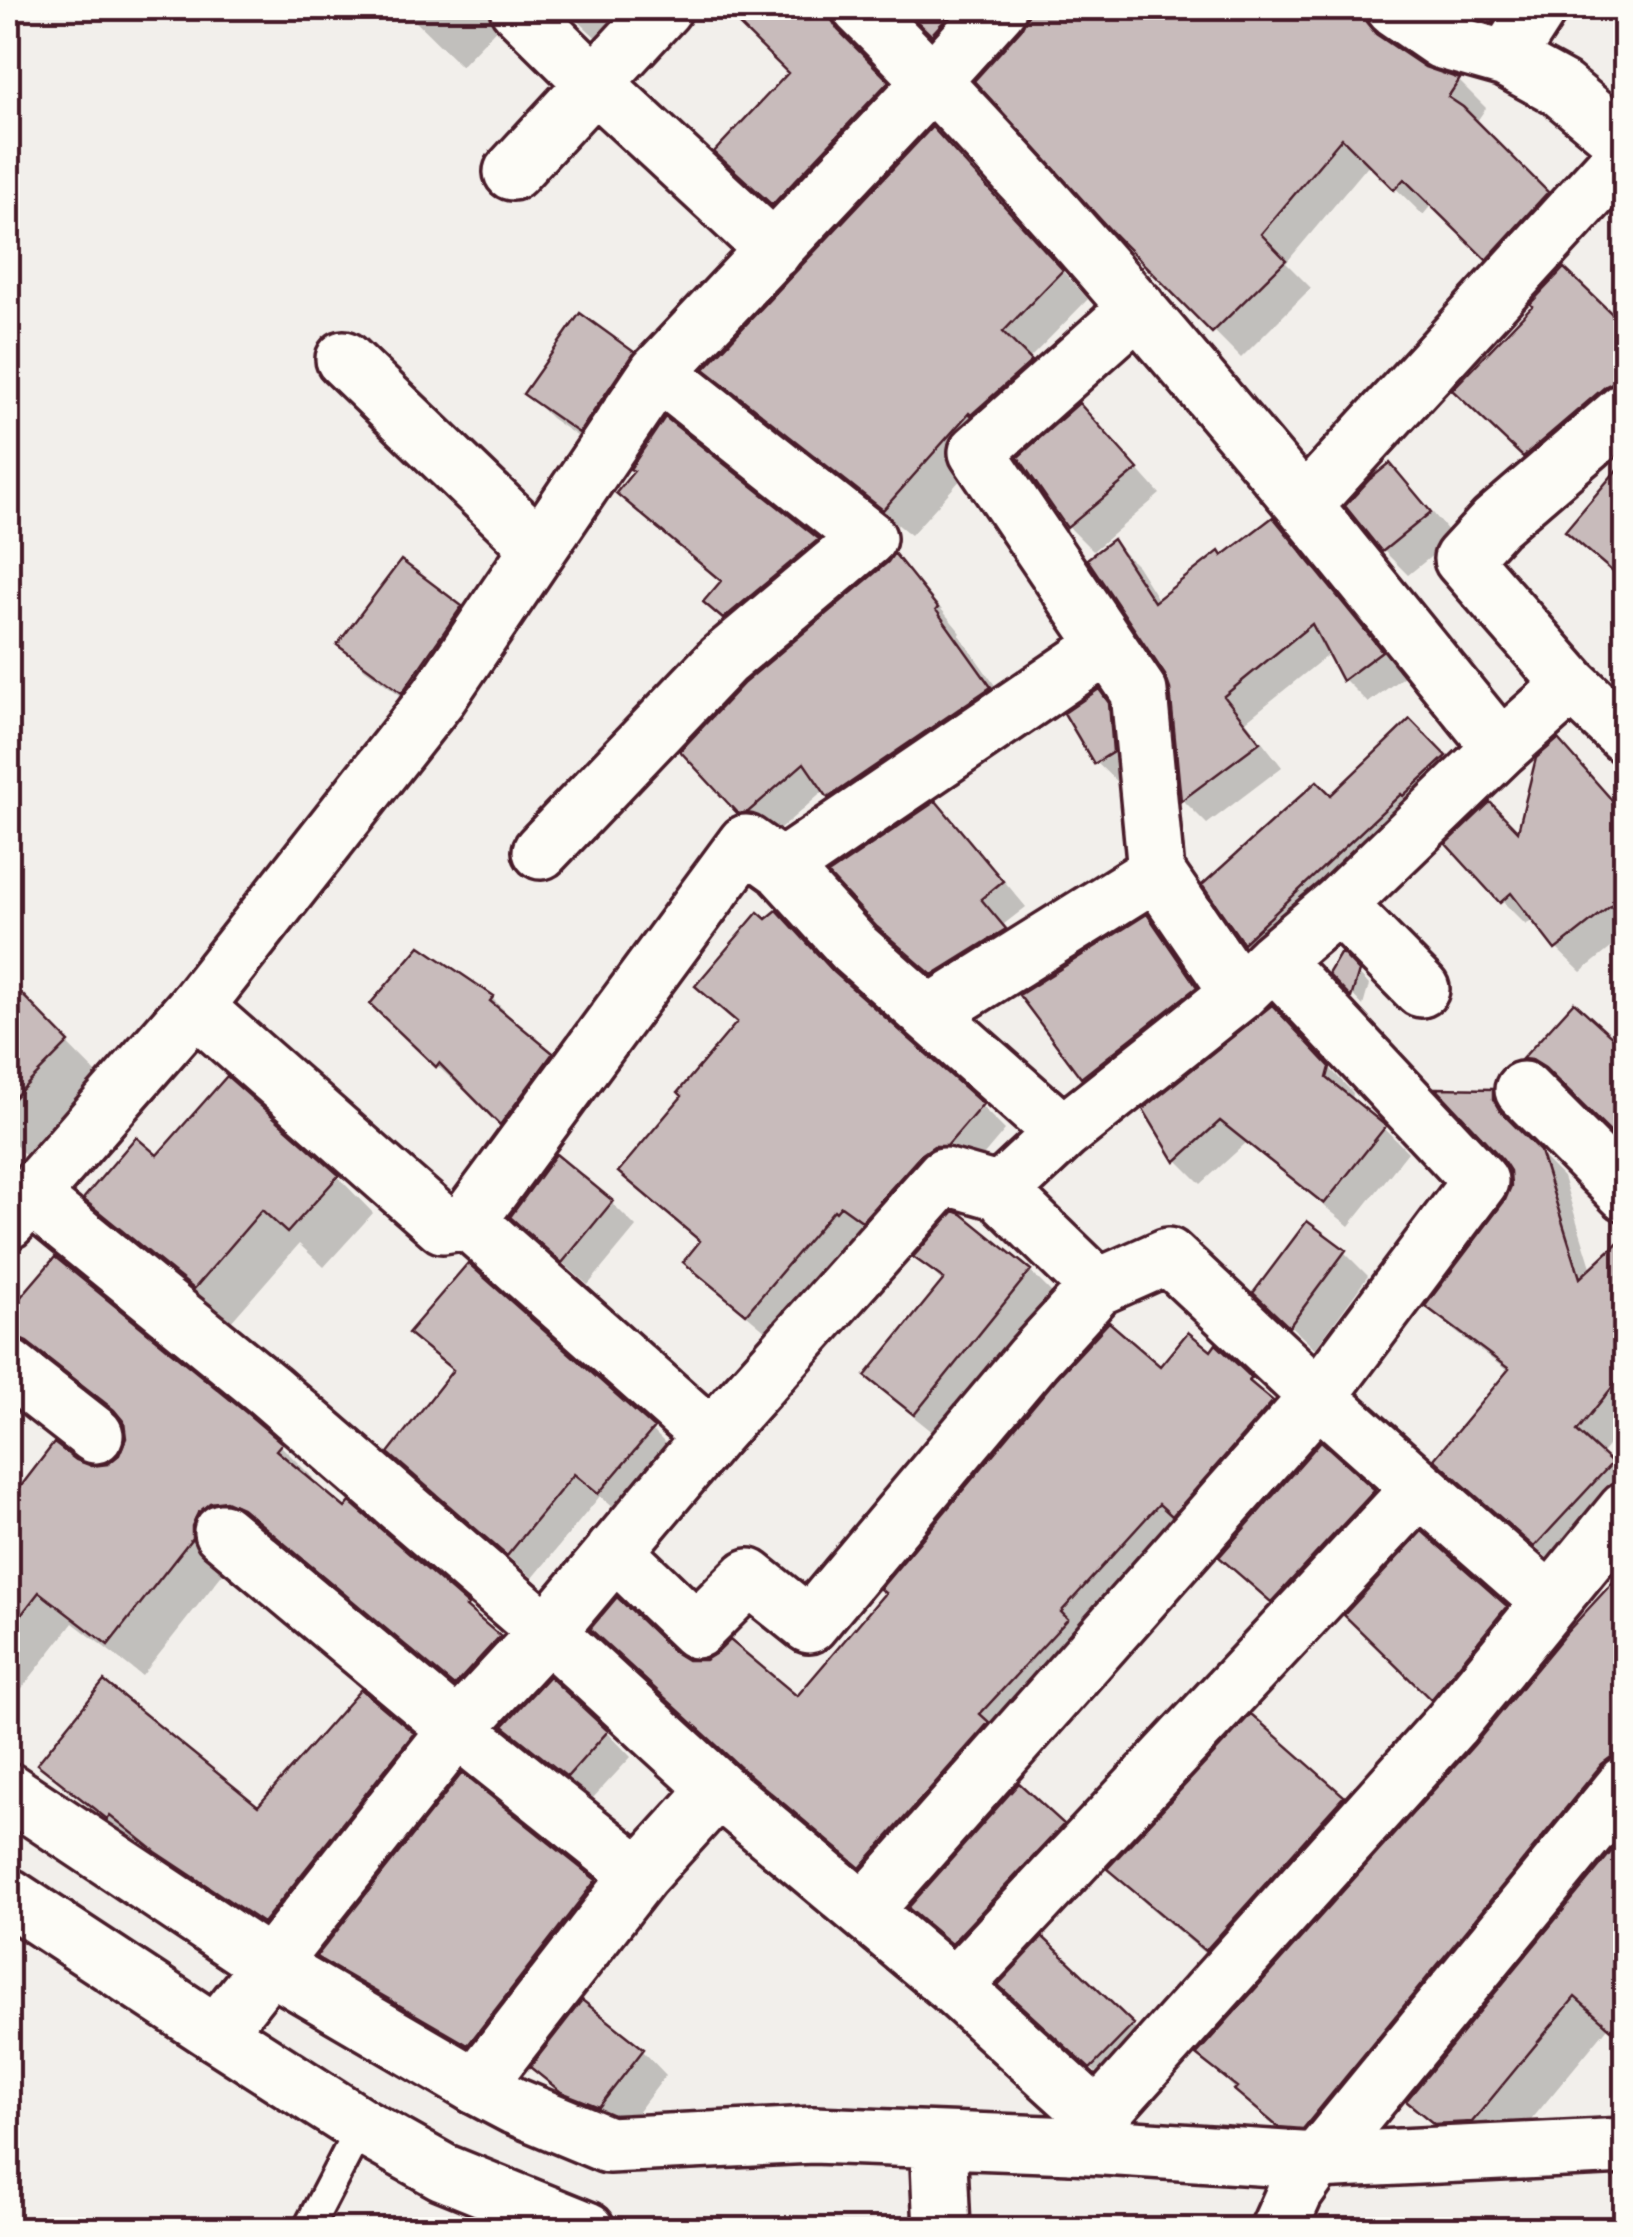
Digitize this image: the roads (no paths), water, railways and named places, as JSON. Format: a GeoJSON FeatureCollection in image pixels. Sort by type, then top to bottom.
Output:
{"type":"FeatureCollection","features":[{"type":"Feature","properties":{"kind":"street"},"geometry":{"type":"LineString","coordinates":[[518,8],[594,84],[774,250]]}},
{"type":"Feature","properties":{"kind":"street"},"geometry":{"type":"LineString","coordinates":[[512,172],[664,8]]}},
{"type":"Feature","properties":{"kind":"street"},"geometry":{"type":"LineString","coordinates":[[860,8],[933,80],[1138,308],[1501,748]]}},
{"type":"Feature","properties":{"kind":"street"},"geometry":{"type":"LineString","coordinates":[[998,8],[658,372],[440,696],[195,1007],[18,1208],[268,1390],[547,1632],[718,1790],[954,1987],[1086,2132]]}},
{"type":"Feature","properties":{"kind":"street"},"geometry":{"type":"LineString","coordinates":[[1394,8],[1442,41],[1506,59],[1561,89],[1626,143]]}},
{"type":"Feature","properties":{"kind":"street"},"geometry":{"type":"LineString","coordinates":[[1506,59],[1539,8]]}},
{"type":"Feature","properties":{"kind":"street"},"geometry":{"type":"LineString","coordinates":[[1304,505],[1626,153]]}},
{"type":"Feature","properties":{"kind":"street"},"geometry":{"type":"LineString","coordinates":[[864,1911],[1318,1397],[1480,1181],[1256,976],[1156,872],[1139,692],[977,452],[1138,308]]}},
{"type":"Feature","properties":{"kind":"street"},"geometry":{"type":"LineString","coordinates":[[344,359],[539,547]]}},
{"type":"Feature","properties":{"kind":"street"},"geometry":{"type":"LineString","coordinates":[[541,851],[723,660],[868,538],[658,372]]}},
{"type":"Feature","properties":{"kind":"street"},"geometry":{"type":"LineString","coordinates":[[1626,410],[1495,523],[1462,559],[1572,685],[1626,736]]}},
{"type":"Feature","properties":{"kind":"street"},"geometry":{"type":"LineString","coordinates":[[780,868],[1106,647]]}},
{"type":"Feature","properties":{"kind":"street"},"geometry":{"type":"LineString","coordinates":[[1000,1192],[1063,1133],[1338,905],[1572,685]]}},
{"type":"Feature","properties":{"kind":"street"},"geometry":{"type":"LineString","coordinates":[[195,1007],[443,1224],[468,1220],[746,843],[780,868],[854,949],[1063,1133]]}},
{"type":"Feature","properties":{"kind":"street"},"geometry":{"type":"LineString","coordinates":[[929,1014],[1156,872]]}},
{"type":"Feature","properties":{"kind":"street"},"geometry":{"type":"LineString","coordinates":[[1338,905],[1421,988]]}},
{"type":"Feature","properties":{"kind":"street"},"geometry":{"type":"LineString","coordinates":[[1523,1090],[1626,1193]]}},
{"type":"Feature","properties":{"kind":"street"},"geometry":{"type":"LineString","coordinates":[[216,2033],[457,1730],[944,1176],[1000,1192],[1098,1287]]}},
{"type":"Feature","properties":{"kind":"street"},"geometry":{"type":"LineString","coordinates":[[468,1220],[711,1437]]}},
{"type":"Feature","properties":{"kind":"street"},"geometry":{"type":"LineString","coordinates":[[614,1551],[696,1630],[749,1577],[809,1625],[1033,1358],[1098,1287],[1168,1256],[1318,1397],[1550,1602]]}},
{"type":"Feature","properties":{"kind":"street"},"geometry":{"type":"LineString","coordinates":[[8,1367],[95,1435]]}},
{"type":"Feature","properties":{"kind":"street"},"geometry":{"type":"LineString","coordinates":[[954,1987],[1420,1488]]}},
{"type":"Feature","properties":{"kind":"street"},"geometry":{"type":"LineString","coordinates":[[1086,2132],[1451,1724],[1626,1510]]}},
{"type":"Feature","properties":{"kind":"street"},"geometry":{"type":"LineString","coordinates":[[222,1532],[457,1730],[640,1875]]}},
{"type":"Feature","properties":{"kind":"street"},"geometry":{"type":"LineString","coordinates":[[1278,2230],[1295,2192],[1317,2161],[1626,1784]]}},
{"type":"Feature","properties":{"kind":"street"},"geometry":{"type":"LineString","coordinates":[[476,2086],[640,1875],[718,1790]]}},
{"type":"Feature","properties":{"kind":"street"},"geometry":{"type":"LineString","coordinates":[[8,1791],[270,1965],[476,2086],[608,2145],[812,2135],[938,2140],[1086,2132],[1317,2161],[1616,2135]]}},
{"type":"Feature","properties":{"kind":"street"},"geometry":{"type":"LineString","coordinates":[[8,1896],[361,2126],[443,2172],[587,2230]]}},
{"type":"Feature","properties":{"kind":"street"},"geometry":{"type":"LineString","coordinates":[[938,2140],[942,2230]]}},
{"type":"Feature","properties":{"kind":"lane"},"geometry":{"type":"LineString","coordinates":[[307,2230],[361,2126]]}}]}
